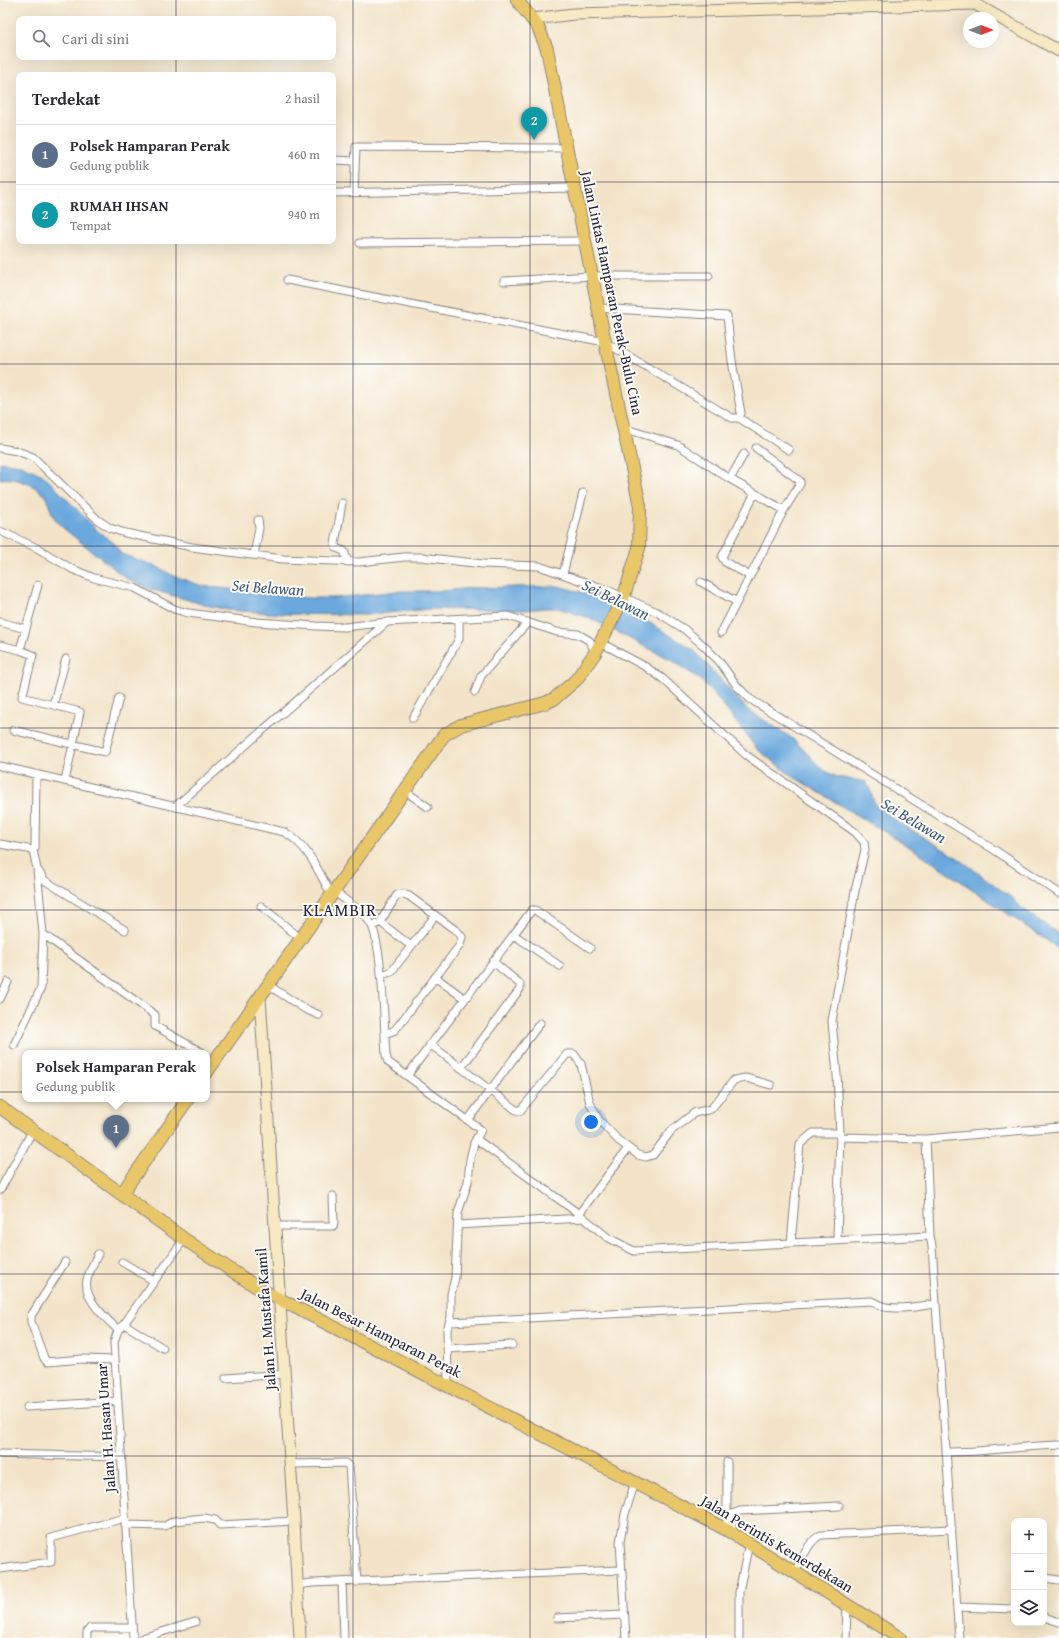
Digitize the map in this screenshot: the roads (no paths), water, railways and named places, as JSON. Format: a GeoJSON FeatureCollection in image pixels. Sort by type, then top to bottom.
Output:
{"type":"FeatureCollection","features":[{"type":"Feature","properties":{"kind":"main road","name":"Jalan Lintas Hamparan Perak–Bulu Cina"},"geometry":{"type":"LineString","coordinates":[[517,0],[533,19],[541,32],[547,49],[593,276],[604,342],[640,506],[638,548],[623,598],[600,644]]}},
{"type":"Feature","properties":{"kind":"main road"},"geometry":{"type":"LineString","coordinates":[[211,1058],[260,997],[444,734],[448,730],[461,725],[505,715],[550,701],[576,680],[600,644]]}},
{"type":"Feature","properties":{"kind":"main road"},"geometry":{"type":"LineString","coordinates":[[122,1193],[186,1102]]}},
{"type":"Feature","properties":{"kind":"main road","name":"Jalan Besar Hamparan Perak"},"geometry":{"type":"LineString","coordinates":[[0,1107],[184,1238],[258,1288],[635,1482]]}},
{"type":"Feature","properties":{"kind":"main road","name":"Jalan Perintis Kemerdekaan"},"geometry":{"type":"LineString","coordinates":[[635,1482],[730,1531],[900,1638]]}},
{"type":"Feature","properties":{"kind":"street"},"geometry":{"type":"LineString","coordinates":[[533,19],[574,14],[976,2],[1059,51]]}},
{"type":"Feature","properties":{"kind":"street"},"geometry":{"type":"LineString","coordinates":[[354,193],[356,147],[567,148]]}},
{"type":"Feature","properties":{"kind":"street"},"geometry":{"type":"LineString","coordinates":[[336,160],[355,160]]}},
{"type":"Feature","properties":{"kind":"street"},"geometry":{"type":"LineString","coordinates":[[336,193],[574,188]]}},
{"type":"Feature","properties":{"kind":"street"},"geometry":{"type":"LineString","coordinates":[[360,243],[585,241]]}},
{"type":"Feature","properties":{"kind":"street"},"geometry":{"type":"LineString","coordinates":[[504,281],[593,276],[709,276]]}},
{"type":"Feature","properties":{"kind":"street"},"geometry":{"type":"LineString","coordinates":[[287,280],[604,342],[637,359],[732,418],[739,418],[789,450]]}},
{"type":"Feature","properties":{"kind":"street"},"geometry":{"type":"LineString","coordinates":[[598,308],[727,316],[732,361],[741,413],[739,418]]}},
{"type":"Feature","properties":{"kind":"street"},"geometry":{"type":"LineString","coordinates":[[623,428],[678,445],[730,479],[784,510]]}},
{"type":"Feature","properties":{"kind":"street"},"geometry":{"type":"LineString","coordinates":[[0,448],[17,451],[33,457],[98,520],[114,530],[192,547],[283,559],[348,562],[404,557],[435,557],[483,564],[529,564],[563,574],[657,612],[684,629],[714,656],[737,686],[750,698],[993,849],[1059,893]]}},
{"type":"Feature","properties":{"kind":"street"},"geometry":{"type":"LineString","coordinates":[[721,633],[784,510],[800,484],[800,481],[756,448]]}},
{"type":"Feature","properties":{"kind":"street"},"geometry":{"type":"LineString","coordinates":[[730,479],[744,454]]}},
{"type":"Feature","properties":{"kind":"street"},"geometry":{"type":"LineString","coordinates":[[563,574],[583,493]]}},
{"type":"Feature","properties":{"kind":"street"},"geometry":{"type":"LineString","coordinates":[[750,576],[725,562],[722,557],[755,493]]}},
{"type":"Feature","properties":{"kind":"street"},"geometry":{"type":"LineString","coordinates":[[342,503],[335,544],[336,548],[344,551],[348,562]]}},
{"type":"Feature","properties":{"kind":"street"},"geometry":{"type":"LineString","coordinates":[[254,555],[259,528],[258,520]]}},
{"type":"Feature","properties":{"kind":"street"},"geometry":{"type":"LineString","coordinates":[[0,531],[37,548],[72,569],[94,578],[135,588],[182,611],[257,622],[316,626],[345,626],[387,622],[508,616],[557,632],[578,634],[646,667],[663,679],[746,755],[855,832],[864,842],[865,850],[853,899],[832,1021],[837,1075],[840,1135],[837,1240]]}},
{"type":"Feature","properties":{"kind":"street"},"geometry":{"type":"LineString","coordinates":[[701,582],[737,602]]}},
{"type":"Feature","properties":{"kind":"street"},"geometry":{"type":"LineString","coordinates":[[20,650],[38,585]]}},
{"type":"Feature","properties":{"kind":"street"},"geometry":{"type":"LineString","coordinates":[[413,718],[459,639],[458,619]]}},
{"type":"Feature","properties":{"kind":"street"},"geometry":{"type":"LineString","coordinates":[[0,622],[26,629]]}},
{"type":"Feature","properties":{"kind":"street"},"geometry":{"type":"LineString","coordinates":[[176,806],[387,622]]}},
{"type":"Feature","properties":{"kind":"street"},"geometry":{"type":"LineString","coordinates":[[476,692],[481,676],[528,622]]}},
{"type":"Feature","properties":{"kind":"street"},"geometry":{"type":"LineString","coordinates":[[0,645],[33,655],[22,697],[80,712],[65,781]]}},
{"type":"Feature","properties":{"kind":"street"},"geometry":{"type":"LineString","coordinates":[[52,705],[66,659]]}},
{"type":"Feature","properties":{"kind":"street"},"geometry":{"type":"LineString","coordinates":[[13,730],[73,745],[106,751],[119,698]]}},
{"type":"Feature","properties":{"kind":"street"},"geometry":{"type":"LineString","coordinates":[[0,766],[278,830],[291,836],[305,848],[333,894],[363,914],[372,926],[381,975],[386,1055],[388,1062],[481,1130],[476,1139],[471,1156],[468,1182],[459,1211],[455,1278],[451,1294],[450,1322],[446,1330],[448,1386]]}},
{"type":"Feature","properties":{"kind":"street"},"geometry":{"type":"LineString","coordinates":[[14,1045],[41,988],[43,934],[37,869],[33,850],[35,848],[36,775]]}},
{"type":"Feature","properties":{"kind":"street"},"geometry":{"type":"LineString","coordinates":[[405,791],[428,807]]}},
{"type":"Feature","properties":{"kind":"street"},"geometry":{"type":"LineString","coordinates":[[0,844],[33,850]]}},
{"type":"Feature","properties":{"kind":"street"},"geometry":{"type":"LineString","coordinates":[[37,869],[44,880],[125,930]]}},
{"type":"Feature","properties":{"kind":"street"},"geometry":{"type":"LineString","coordinates":[[372,926],[380,922],[397,894],[400,894],[409,896],[458,932],[462,938],[460,945],[395,1030],[385,1034]]}},
{"type":"Feature","properties":{"kind":"street"},"geometry":{"type":"LineString","coordinates":[[260,906],[300,938]]}},
{"type":"Feature","properties":{"kind":"street"},"geometry":{"type":"LineString","coordinates":[[407,1076],[534,909],[590,948]]}},
{"type":"Feature","properties":{"kind":"street"},"geometry":{"type":"LineString","coordinates":[[381,975],[391,972],[435,916]]}},
{"type":"Feature","properties":{"kind":"street"},"geometry":{"type":"LineString","coordinates":[[380,922],[411,946]]}},
{"type":"Feature","properties":{"kind":"street"},"geometry":{"type":"LineString","coordinates":[[43,934],[155,1015],[155,1026],[198,1050]]}},
{"type":"Feature","properties":{"kind":"street"},"geometry":{"type":"LineString","coordinates":[[514,935],[560,966]]}},
{"type":"Feature","properties":{"kind":"street"},"geometry":{"type":"LineString","coordinates":[[461,1068],[520,989],[520,984],[497,965],[492,964]]}},
{"type":"Feature","properties":{"kind":"street"},"geometry":{"type":"LineString","coordinates":[[435,977],[465,999]]}},
{"type":"Feature","properties":{"kind":"street"},"geometry":{"type":"LineString","coordinates":[[0,998],[8,982]]}},
{"type":"Feature","properties":{"kind":"street"},"geometry":{"type":"LineString","coordinates":[[268,985],[305,1009],[319,1015]]}},
{"type":"Feature","properties":{"kind":"street","name":"Jalan H. Mustafa Kamil"},"geometry":{"type":"LineString","coordinates":[[260,997],[291,1464],[300,1638]]}},
{"type":"Feature","properties":{"kind":"street"},"geometry":{"type":"LineString","coordinates":[[468,1120],[540,1023]]}},
{"type":"Feature","properties":{"kind":"street"},"geometry":{"type":"LineString","coordinates":[[430,1044],[516,1110],[520,1111],[567,1054],[571,1053],[576,1056],[581,1064],[590,1103],[599,1120],[608,1131],[628,1148],[638,1155],[646,1157],[653,1155],[671,1131],[694,1113],[711,1109],[734,1080],[746,1078],[771,1084]]}},
{"type":"Feature","properties":{"kind":"street"},"geometry":{"type":"LineString","coordinates":[[791,1243],[800,1144],[814,1133],[926,1139],[1059,1127]]}},
{"type":"Feature","properties":{"kind":"street"},"geometry":{"type":"LineString","coordinates":[[0,1190],[33,1130]]}},
{"type":"Feature","properties":{"kind":"street"},"geometry":{"type":"LineString","coordinates":[[476,1139],[582,1216],[607,1237],[634,1250],[930,1236]]}},
{"type":"Feature","properties":{"kind":"street"},"geometry":{"type":"LineString","coordinates":[[926,1139],[930,1236],[932,1246],[947,1452],[959,1638]]}},
{"type":"Feature","properties":{"kind":"street"},"geometry":{"type":"LineString","coordinates":[[582,1216],[628,1148]]}},
{"type":"Feature","properties":{"kind":"street"},"geometry":{"type":"LineString","coordinates":[[274,1226],[333,1226],[333,1196]]}},
{"type":"Feature","properties":{"kind":"street"},"geometry":{"type":"LineString","coordinates":[[458,1225],[582,1216]]}},
{"type":"Feature","properties":{"kind":"street"},"geometry":{"type":"LineString","coordinates":[[98,1254],[87,1281],[87,1292],[100,1311],[118,1330],[124,1324],[184,1238]]}},
{"type":"Feature","properties":{"kind":"street"},"geometry":{"type":"LineString","coordinates":[[65,1262],[31,1316],[31,1322],[44,1358],[47,1362],[83,1359],[115,1360]]}},
{"type":"Feature","properties":{"kind":"street"},"geometry":{"type":"LineString","coordinates":[[122,1262],[154,1282]]}},
{"type":"Feature","properties":{"kind":"street"},"geometry":{"type":"LineString","coordinates":[[450,1322],[871,1301],[876,1302],[883,1307],[894,1308],[936,1304]]}},
{"type":"Feature","properties":{"kind":"street"},"geometry":{"type":"LineString","coordinates":[[124,1324],[163,1348]]}},
{"type":"Feature","properties":{"kind":"street","name":"Jalan H. Hasan Umar"},"geometry":{"type":"LineString","coordinates":[[118,1330],[114,1342],[133,1638]]}},
{"type":"Feature","properties":{"kind":"street"},"geometry":{"type":"LineString","coordinates":[[447,1349],[512,1345]]}},
{"type":"Feature","properties":{"kind":"street"},"geometry":{"type":"LineString","coordinates":[[226,1378],[285,1374]]}},
{"type":"Feature","properties":{"kind":"street"},"geometry":{"type":"LineString","coordinates":[[27,1407],[118,1401]]}},
{"type":"Feature","properties":{"kind":"street"},"geometry":{"type":"LineString","coordinates":[[947,1452],[968,1452],[1028,1446],[1059,1445]]}},
{"type":"Feature","properties":{"kind":"street"},"geometry":{"type":"LineString","coordinates":[[0,1454],[122,1457]]}},
{"type":"Feature","properties":{"kind":"street"},"geometry":{"type":"LineString","coordinates":[[727,1462],[730,1531]]}},
{"type":"Feature","properties":{"kind":"street"},"geometry":{"type":"LineString","coordinates":[[291,1464],[345,1463],[349,1466],[356,1582]]}},
{"type":"Feature","properties":{"kind":"street"},"geometry":{"type":"LineString","coordinates":[[626,1638],[620,1542],[625,1514],[635,1482]]}},
{"type":"Feature","properties":{"kind":"street"},"geometry":{"type":"LineString","coordinates":[[730,1531],[732,1514],[740,1511],[839,1506]]}},
{"type":"Feature","properties":{"kind":"street"},"geometry":{"type":"LineString","coordinates":[[0,1568],[51,1562],[51,1538],[125,1521],[165,1526],[174,1521],[199,1518],[211,1519],[220,1525],[294,1521]]}},
{"type":"Feature","properties":{"kind":"street"},"geometry":{"type":"LineString","coordinates":[[795,1572],[811,1543],[821,1535],[952,1529]]}},
{"type":"Feature","properties":{"kind":"street"},"geometry":{"type":"LineString","coordinates":[[739,1638],[739,1592],[749,1543]]}},
{"type":"Feature","properties":{"kind":"street"},"geometry":{"type":"LineString","coordinates":[[297,1585],[621,1570]]}},
{"type":"Feature","properties":{"kind":"street"},"geometry":{"type":"LineString","coordinates":[[1047,1578],[1059,1580]]}},
{"type":"Feature","properties":{"kind":"street"},"geometry":{"type":"LineString","coordinates":[[342,1582],[344,1638]]}},
{"type":"Feature","properties":{"kind":"street"},"geometry":{"type":"LineString","coordinates":[[846,1638],[847,1605]]}},
{"type":"Feature","properties":{"kind":"street"},"geometry":{"type":"LineString","coordinates":[[958,1607],[1011,1609]]}},
{"type":"Feature","properties":{"kind":"street"},"geometry":{"type":"LineString","coordinates":[[557,1618],[624,1614]]}},
{"type":"Feature","properties":{"kind":"street"},"geometry":{"type":"LineString","coordinates":[[1047,1619],[1059,1622]]}},
{"type":"Feature","properties":{"kind":"street"},"geometry":{"type":"LineString","coordinates":[[142,1638],[195,1622]]}},
{"type":"Feature","properties":{"kind":"street"},"geometry":{"type":"LineString","coordinates":[[87,1638],[87,1632],[90,1628],[132,1628]]}},
{"type":"Feature","properties":{"kind":"water","name":"Sei Belawan"},"geometry":{"type":"Polygon","coordinates":[[[0,462],[21,465],[43,475],[99,532],[114,543],[121,554],[156,566],[172,575],[202,586],[309,598],[335,598],[397,591],[442,591],[471,588],[558,586],[607,599],[629,610],[694,650],[748,710],[792,738],[823,770],[837,777],[867,782],[875,804],[895,820],[958,858],[1012,898],[1025,911],[1059,934],[1059,949],[921,854],[792,776],[757,749],[715,695],[700,679],[671,660],[590,618],[558,608],[525,610],[430,609],[367,615],[284,614],[228,610],[205,605],[150,589],[127,579],[63,528],[54,517],[44,495],[35,487],[18,480],[0,479],[0,462]]]}},
{"type":"Feature","properties":{"kind":"place","name":"RUMAH IHSAN"},"geometry":{"type":"Point","coordinates":[534,140]}},
{"type":"Feature","properties":{"kind":"place","name":"Polsek Hamparan Perak"},"geometry":{"type":"Point","coordinates":[116,1148]}},
{"type":"Feature","properties":{"kind":"district","name":"KLAMBIR"},"geometry":{"type":"Point","coordinates":[340,910]}}]}
